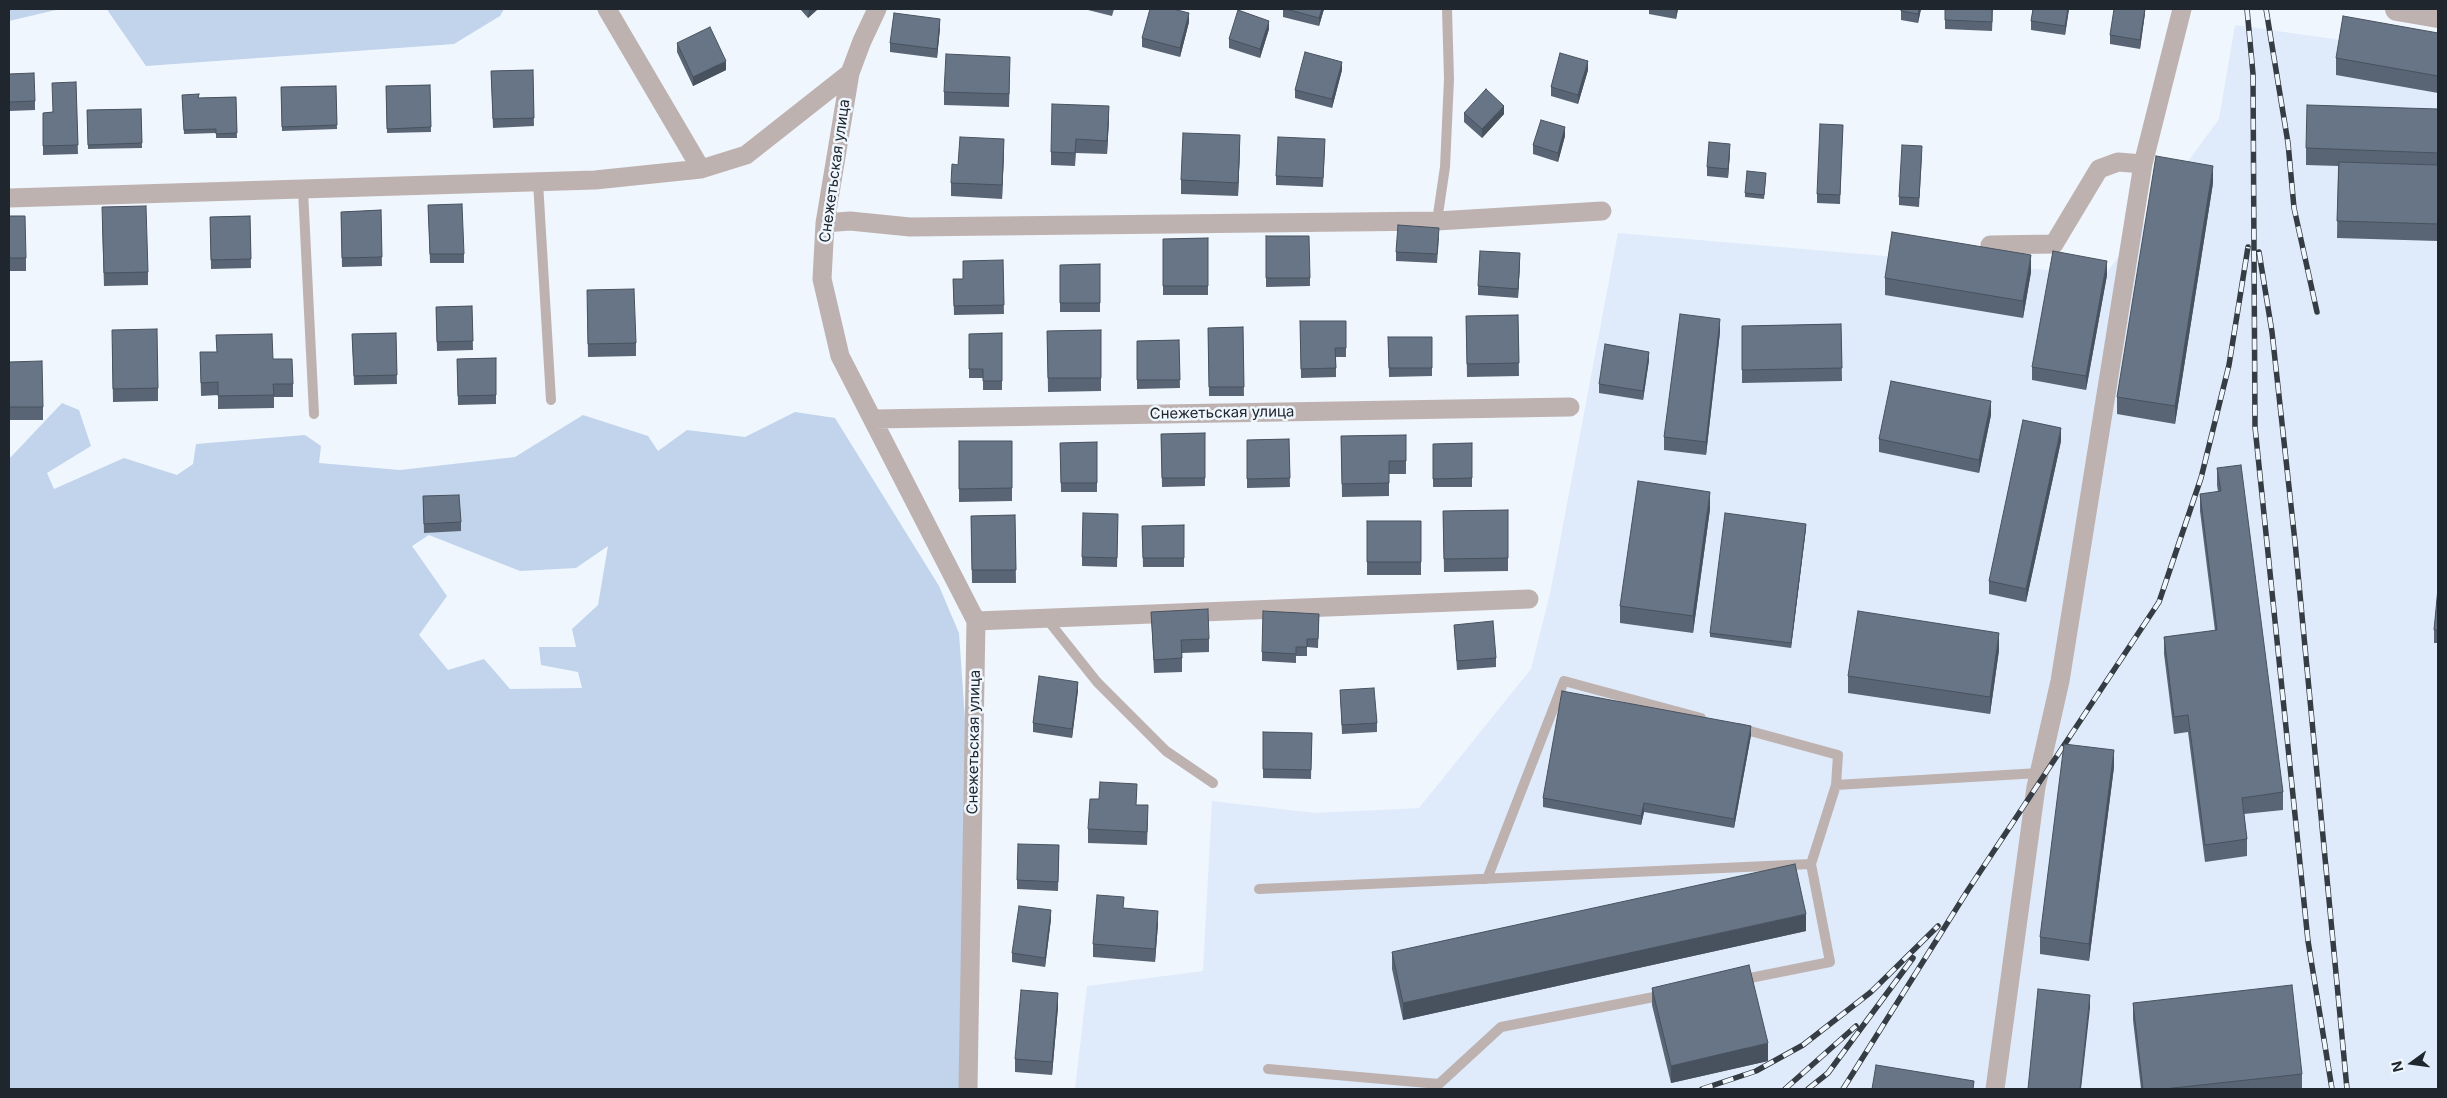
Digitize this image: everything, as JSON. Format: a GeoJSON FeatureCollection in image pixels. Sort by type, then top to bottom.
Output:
{"type":"FeatureCollection","features":[{"type":"Feature","properties":{"kind":"street"},"geometry":{"type":"LineString","coordinates":[[607,9],[701,169]]}},
{"type":"Feature","properties":{"kind":"street","name":"Снежетьская улица"},"geometry":{"type":"LineString","coordinates":[[877,9],[850,73],[825,223],[822,278],[840,356],[976,621],[968,1089]]}},
{"type":"Feature","properties":{"kind":"street"},"geometry":{"type":"LineString","coordinates":[[1995,1089],[2039,773],[2060,681],[2143,164],[2182,9]]}},
{"type":"Feature","properties":{"kind":"street"},"geometry":{"type":"LineString","coordinates":[[2397,9],[2438,16]]}},
{"type":"Feature","properties":{"kind":"street"},"geometry":{"type":"LineString","coordinates":[[9,198],[595,180],[701,169],[746,155],[850,73]]}},
{"type":"Feature","properties":{"kind":"street"},"geometry":{"type":"LineString","coordinates":[[1990,245],[2054,244],[2099,169],[2118,162],[2143,164]]}},
{"type":"Feature","properties":{"kind":"street"},"geometry":{"type":"LineString","coordinates":[[825,223],[850,221],[910,227],[1436,221],[1602,211]]}},
{"type":"Feature","properties":{"kind":"street","name":"Снежетьская улица"},"geometry":{"type":"LineString","coordinates":[[874,419],[1570,407]]}},
{"type":"Feature","properties":{"kind":"street"},"geometry":{"type":"LineString","coordinates":[[976,621],[1529,599]]}},
{"type":"Feature","properties":{"kind":"lane"},"geometry":{"type":"LineString","coordinates":[[1436,221],[1445,167],[1450,79],[1447,9]]}},
{"type":"Feature","properties":{"kind":"lane"},"geometry":{"type":"LineString","coordinates":[[538,182],[551,400]]}},
{"type":"Feature","properties":{"kind":"lane"},"geometry":{"type":"LineString","coordinates":[[303,190],[314,414]]}},
{"type":"Feature","properties":{"kind":"lane"},"geometry":{"type":"LineString","coordinates":[[1046,618],[1097,682],[1166,751],[1213,783]]}},
{"type":"Feature","properties":{"kind":"lane"},"geometry":{"type":"LineString","coordinates":[[1487,879],[1564,681],[1838,754],[1836,785],[1811,864],[1830,962],[1733,981]]}},
{"type":"Feature","properties":{"kind":"lane"},"geometry":{"type":"LineString","coordinates":[[1836,785],[2039,773]]}},
{"type":"Feature","properties":{"kind":"lane"},"geometry":{"type":"LineString","coordinates":[[1259,889],[1811,864]]}},
{"type":"Feature","properties":{"kind":"lane"},"geometry":{"type":"LineString","coordinates":[[1268,1069],[1440,1084],[1500,1027],[1675,993]]}},
{"type":"Feature","properties":{"kind":"shaded area"},"geometry":{"type":"Polygon","coordinates":[[[9,9],[60,9],[9,21],[9,9]]]}},
{"type":"Feature","properties":{"kind":"shaded area"},"geometry":{"type":"Polygon","coordinates":[[[109,9],[504,9],[500,16],[454,44],[146,66],[108,11],[109,9]]]}},
{"type":"Feature","properties":{"kind":"shaded area"},"geometry":{"type":"Polygon","coordinates":[[[2235,25],[2438,54],[2438,1089],[1075,1089],[1087,986],[1203,971],[1212,801],[1315,813],[1419,808],[1531,669],[1550,594],[1618,233],[2105,275],[2219,119],[2235,25]]]}},
{"type":"Feature","properties":{"kind":"shaded area"},"geometry":{"type":"Polygon","coordinates":[[[62,403],[79,410],[91,446],[47,473],[54,489],[124,458],[177,475],[193,464],[196,444],[305,435],[321,446],[319,463],[400,470],[515,457],[583,415],[648,436],[658,451],[687,430],[745,437],[795,412],[835,418],[939,586],[959,633],[978,908],[968,1089],[9,1089],[9,459],[62,403]],[[429,535],[412,546],[447,596],[419,635],[448,670],[484,659],[510,689],[582,688],[578,672],[541,665],[539,647],[576,647],[572,629],[598,605],[608,546],[576,568],[520,571],[429,535]]]}},
{"type":"Feature","properties":{"kind":"building"},"geometry":{"type":"Polygon","coordinates":[[[1150,9],[1173,9],[1189,13],[1180,48],[1142,38],[1150,9]]]}},
{"type":"Feature","properties":{"kind":"building"},"geometry":{"type":"Polygon","coordinates":[[[1286,9],[1322,9],[1319,18],[1286,9]]]}},
{"type":"Feature","properties":{"kind":"building"},"geometry":{"type":"Polygon","coordinates":[[[1901,9],[1919,9],[1918,14],[1901,11],[1901,9]]]}},
{"type":"Feature","properties":{"kind":"building"},"geometry":{"type":"Polygon","coordinates":[[[1945,9],[1992,9],[1992,22],[1945,20],[1945,9]]]}},
{"type":"Feature","properties":{"kind":"building"},"geometry":{"type":"Polygon","coordinates":[[[2033,9],[2068,9],[2065,26],[2031,21],[2033,9]]]}},
{"type":"Feature","properties":{"kind":"building"},"geometry":{"type":"Polygon","coordinates":[[[2114,9],[2145,9],[2140,40],[2110,35],[2114,9]]]}},
{"type":"Feature","properties":{"kind":"building"},"geometry":{"type":"Polygon","coordinates":[[[1238,10],[1269,21],[1260,49],[1229,39],[1238,10]]]}},
{"type":"Feature","properties":{"kind":"building"},"geometry":{"type":"Polygon","coordinates":[[[894,13],[940,19],[937,49],[890,43],[894,13]]]}},
{"type":"Feature","properties":{"kind":"building"},"geometry":{"type":"Polygon","coordinates":[[[2343,16],[2438,33],[2438,76],[2336,58],[2343,16]]]}},
{"type":"Feature","properties":{"kind":"building"},"geometry":{"type":"Polygon","coordinates":[[[710,27],[726,61],[693,77],[677,43],[710,27]]]}},
{"type":"Feature","properties":{"kind":"building"},"geometry":{"type":"Polygon","coordinates":[[[1305,52],[1342,62],[1332,99],[1295,90],[1305,52]]]}},
{"type":"Feature","properties":{"kind":"building"},"geometry":{"type":"Polygon","coordinates":[[[1560,53],[1588,61],[1578,95],[1551,87],[1560,53]]]}},
{"type":"Feature","properties":{"kind":"building"},"geometry":{"type":"Polygon","coordinates":[[[946,54],[1010,57],[1009,94],[944,92],[946,54]]]}},
{"type":"Feature","properties":{"kind":"building"},"geometry":{"type":"Polygon","coordinates":[[[533,70],[534,118],[493,119],[491,71],[533,70]]]}},
{"type":"Feature","properties":{"kind":"building"},"geometry":{"type":"Polygon","coordinates":[[[34,73],[35,101],[9,102],[9,74],[34,73]]]}},
{"type":"Feature","properties":{"kind":"building"},"geometry":{"type":"Polygon","coordinates":[[[76,82],[78,145],[43,146],[43,113],[53,112],[52,83],[76,82]]]}},
{"type":"Feature","properties":{"kind":"building"},"geometry":{"type":"Polygon","coordinates":[[[430,85],[431,127],[387,129],[386,86],[430,85]]]}},
{"type":"Feature","properties":{"kind":"building"},"geometry":{"type":"Polygon","coordinates":[[[336,86],[337,125],[282,127],[281,87],[336,86]]]}},
{"type":"Feature","properties":{"kind":"building"},"geometry":{"type":"Polygon","coordinates":[[[1486,89],[1504,106],[1482,129],[1464,113],[1486,89]]]}},
{"type":"Feature","properties":{"kind":"building"},"geometry":{"type":"Polygon","coordinates":[[[199,94],[198,98],[236,97],[237,133],[216,134],[216,129],[184,130],[182,95],[199,94]]]}},
{"type":"Feature","properties":{"kind":"building"},"geometry":{"type":"Polygon","coordinates":[[[1052,104],[1109,106],[1107,141],[1076,139],[1075,153],[1051,152],[1052,104]]]}},
{"type":"Feature","properties":{"kind":"building"},"geometry":{"type":"Polygon","coordinates":[[[2307,105],[2438,109],[2438,153],[2306,148],[2307,105]]]}},
{"type":"Feature","properties":{"kind":"building"},"geometry":{"type":"Polygon","coordinates":[[[141,109],[142,143],[88,145],[87,110],[141,109]]]}},
{"type":"Feature","properties":{"kind":"building"},"geometry":{"type":"Polygon","coordinates":[[[1541,120],[1565,127],[1558,153],[1533,145],[1541,120]]]}},
{"type":"Feature","properties":{"kind":"building"},"geometry":{"type":"Polygon","coordinates":[[[1820,124],[1843,125],[1840,195],[1817,194],[1820,124]]]}},
{"type":"Feature","properties":{"kind":"building"},"geometry":{"type":"Polygon","coordinates":[[[1183,133],[1240,135],[1238,183],[1181,180],[1183,133]]]}},
{"type":"Feature","properties":{"kind":"building"},"geometry":{"type":"Polygon","coordinates":[[[960,137],[1004,139],[1002,185],[951,183],[952,164],[958,165],[960,137]]]}},
{"type":"Feature","properties":{"kind":"building"},"geometry":{"type":"Polygon","coordinates":[[[1278,137],[1325,139],[1323,178],[1276,176],[1278,137]]]}},
{"type":"Feature","properties":{"kind":"building"},"geometry":{"type":"Polygon","coordinates":[[[1709,142],[1730,144],[1728,169],[1707,167],[1709,142]]]}},
{"type":"Feature","properties":{"kind":"building"},"geometry":{"type":"Polygon","coordinates":[[[1902,145],[1922,146],[1919,198],[1899,197],[1902,145]]]}},
{"type":"Feature","properties":{"kind":"building"},"geometry":{"type":"Polygon","coordinates":[[[2156,156],[2213,166],[2175,406],[2117,397],[2156,156]]]}},
{"type":"Feature","properties":{"kind":"building"},"geometry":{"type":"Polygon","coordinates":[[[2339,162],[2438,165],[2438,224],[2337,221],[2339,162]]]}},
{"type":"Feature","properties":{"kind":"building"},"geometry":{"type":"Polygon","coordinates":[[[1747,171],[1766,173],[1764,195],[1745,193],[1747,171]]]}},
{"type":"Feature","properties":{"kind":"building"},"geometry":{"type":"Polygon","coordinates":[[[462,204],[464,254],[430,254],[428,205],[462,204]]]}},
{"type":"Feature","properties":{"kind":"building"},"geometry":{"type":"Polygon","coordinates":[[[146,206],[148,272],[104,273],[102,207],[146,206]]]}},
{"type":"Feature","properties":{"kind":"building"},"geometry":{"type":"Polygon","coordinates":[[[381,210],[382,257],[342,258],[341,212],[381,210]]]}},
{"type":"Feature","properties":{"kind":"building"},"geometry":{"type":"Polygon","coordinates":[[[9,216],[25,216],[26,258],[9,258],[9,216]]]}},
{"type":"Feature","properties":{"kind":"building"},"geometry":{"type":"Polygon","coordinates":[[[250,216],[251,259],[211,260],[210,217],[250,216]]]}},
{"type":"Feature","properties":{"kind":"building"},"geometry":{"type":"Polygon","coordinates":[[[1398,225],[1439,228],[1437,254],[1396,252],[1398,225]]]}},
{"type":"Feature","properties":{"kind":"building"},"geometry":{"type":"Polygon","coordinates":[[[1892,232],[2031,255],[2023,301],[1885,278],[1892,232]]]}},
{"type":"Feature","properties":{"kind":"building"},"geometry":{"type":"Polygon","coordinates":[[[1266,236],[1309,236],[1310,278],[1266,278],[1266,236]]]}},
{"type":"Feature","properties":{"kind":"building"},"geometry":{"type":"Polygon","coordinates":[[[1208,238],[1208,286],[1163,286],[1163,239],[1208,238]]]}},
{"type":"Feature","properties":{"kind":"building"},"geometry":{"type":"Polygon","coordinates":[[[1480,251],[1520,253],[1518,289],[1478,286],[1480,251]]]}},
{"type":"Feature","properties":{"kind":"building"},"geometry":{"type":"Polygon","coordinates":[[[2053,251],[2107,261],[2086,376],[2032,367],[2053,251]]]}},
{"type":"Feature","properties":{"kind":"building"},"geometry":{"type":"Polygon","coordinates":[[[1003,260],[1004,305],[954,306],[953,279],[963,279],[963,261],[1003,260]]]}},
{"type":"Feature","properties":{"kind":"building"},"geometry":{"type":"Polygon","coordinates":[[[1100,264],[1100,303],[1060,303],[1060,265],[1100,264]]]}},
{"type":"Feature","properties":{"kind":"building"},"geometry":{"type":"Polygon","coordinates":[[[634,289],[636,343],[588,344],[587,290],[634,289]]]}},
{"type":"Feature","properties":{"kind":"building"},"geometry":{"type":"Polygon","coordinates":[[[472,306],[473,341],[437,342],[436,307],[472,306]]]}},
{"type":"Feature","properties":{"kind":"building"},"geometry":{"type":"Polygon","coordinates":[[[1680,314],[1720,319],[1706,442],[1664,437],[1680,314]]]}},
{"type":"Feature","properties":{"kind":"building"},"geometry":{"type":"Polygon","coordinates":[[[1518,315],[1519,363],[1467,364],[1466,316],[1518,315]]]}},
{"type":"Feature","properties":{"kind":"building"},"geometry":{"type":"Polygon","coordinates":[[[1300,321],[1346,321],[1346,348],[1335,348],[1336,368],[1301,369],[1300,321]]]}},
{"type":"Feature","properties":{"kind":"building"},"geometry":{"type":"Polygon","coordinates":[[[1841,324],[1842,368],[1742,370],[1742,326],[1841,324]]]}},
{"type":"Feature","properties":{"kind":"building"},"geometry":{"type":"Polygon","coordinates":[[[1243,327],[1244,387],[1209,387],[1208,328],[1243,327]]]}},
{"type":"Feature","properties":{"kind":"building"},"geometry":{"type":"Polygon","coordinates":[[[157,329],[158,388],[113,389],[112,330],[157,329]]]}},
{"type":"Feature","properties":{"kind":"building"},"geometry":{"type":"Polygon","coordinates":[[[1101,330],[1101,378],[1048,378],[1047,331],[1101,330]]]}},
{"type":"Feature","properties":{"kind":"building"},"geometry":{"type":"Polygon","coordinates":[[[396,333],[397,375],[354,376],[352,334],[396,333]]]}},
{"type":"Feature","properties":{"kind":"building"},"geometry":{"type":"Polygon","coordinates":[[[1002,333],[1002,381],[983,381],[983,369],[969,369],[969,334],[1002,333]]]}},
{"type":"Feature","properties":{"kind":"building"},"geometry":{"type":"Polygon","coordinates":[[[272,334],[273,359],[292,359],[293,384],[273,384],[274,395],[218,396],[218,382],[201,383],[200,352],[217,352],[216,335],[272,334]]]}},
{"type":"Feature","properties":{"kind":"building"},"geometry":{"type":"Polygon","coordinates":[[[1388,337],[1432,337],[1432,368],[1389,368],[1388,337]]]}},
{"type":"Feature","properties":{"kind":"building"},"geometry":{"type":"Polygon","coordinates":[[[1179,340],[1180,380],[1137,380],[1137,341],[1179,340]]]}},
{"type":"Feature","properties":{"kind":"building"},"geometry":{"type":"Polygon","coordinates":[[[1605,344],[1649,352],[1643,391],[1599,384],[1605,344]]]}},
{"type":"Feature","properties":{"kind":"building"},"geometry":{"type":"Polygon","coordinates":[[[496,358],[496,395],[458,396],[457,359],[496,358]]]}},
{"type":"Feature","properties":{"kind":"building"},"geometry":{"type":"Polygon","coordinates":[[[42,361],[43,407],[9,407],[9,362],[42,361]]]}},
{"type":"Feature","properties":{"kind":"building"},"geometry":{"type":"Polygon","coordinates":[[[1891,381],[1991,401],[1979,460],[1879,439],[1891,381]]]}},
{"type":"Feature","properties":{"kind":"building"},"geometry":{"type":"Polygon","coordinates":[[[2023,420],[2061,428],[2026,589],[1989,581],[2023,420]]]}},
{"type":"Feature","properties":{"kind":"building"},"geometry":{"type":"Polygon","coordinates":[[[1205,433],[1205,478],[1162,478],[1161,434],[1205,433]]]}},
{"type":"Feature","properties":{"kind":"building"},"geometry":{"type":"Polygon","coordinates":[[[1406,435],[1406,461],[1389,461],[1389,483],[1342,484],[1341,436],[1406,435]]]}},
{"type":"Feature","properties":{"kind":"building"},"geometry":{"type":"Polygon","coordinates":[[[1289,439],[1290,478],[1247,479],[1247,440],[1289,439]]]}},
{"type":"Feature","properties":{"kind":"building"},"geometry":{"type":"Polygon","coordinates":[[[959,441],[1012,441],[1012,488],[959,489],[959,441]]]}},
{"type":"Feature","properties":{"kind":"building"},"geometry":{"type":"Polygon","coordinates":[[[1097,442],[1097,483],[1061,483],[1060,443],[1097,442]]]}},
{"type":"Feature","properties":{"kind":"building"},"geometry":{"type":"Polygon","coordinates":[[[1472,443],[1472,478],[1433,479],[1433,444],[1472,443]]]}},
{"type":"Feature","properties":{"kind":"building"},"geometry":{"type":"Polygon","coordinates":[[[2241,465],[2283,792],[2242,798],[2247,839],[2205,845],[2188,715],[2174,717],[2164,637],[2217,630],[2200,494],[2221,491],[2217,468],[2241,465]]]}},
{"type":"Feature","properties":{"kind":"building"},"geometry":{"type":"Polygon","coordinates":[[[1638,481],[1710,492],[1693,616],[1620,606],[1638,481]]]}},
{"type":"Feature","properties":{"kind":"building"},"geometry":{"type":"Polygon","coordinates":[[[459,495],[461,522],[424,524],[423,496],[459,495]]]}},
{"type":"Feature","properties":{"kind":"building"},"geometry":{"type":"Polygon","coordinates":[[[1508,510],[1508,558],[1444,559],[1443,511],[1508,510]]]}},
{"type":"Feature","properties":{"kind":"building"},"geometry":{"type":"Polygon","coordinates":[[[1083,513],[1118,514],[1117,558],[1082,557],[1083,513]]]}},
{"type":"Feature","properties":{"kind":"building"},"geometry":{"type":"Polygon","coordinates":[[[1725,513],[1806,524],[1791,643],[1710,633],[1725,513]]]}},
{"type":"Feature","properties":{"kind":"building"},"geometry":{"type":"Polygon","coordinates":[[[1015,515],[1016,570],[972,570],[971,516],[1015,515]]]}},
{"type":"Feature","properties":{"kind":"building"},"geometry":{"type":"Polygon","coordinates":[[[1367,521],[1421,521],[1421,562],[1367,562],[1367,521]]]}},
{"type":"Feature","properties":{"kind":"building"},"geometry":{"type":"Polygon","coordinates":[[[1184,525],[1184,558],[1143,558],[1142,526],[1184,525]]]}},
{"type":"Feature","properties":{"kind":"building"},"geometry":{"type":"Polygon","coordinates":[[[2438,588],[2438,630],[2434,630],[2438,588]]]}},
{"type":"Feature","properties":{"kind":"building"},"geometry":{"type":"Polygon","coordinates":[[[1208,609],[1209,639],[1181,640],[1182,658],[1154,660],[1151,612],[1208,609]]]}},
{"type":"Feature","properties":{"kind":"building"},"geometry":{"type":"Polygon","coordinates":[[[1263,611],[1319,614],[1318,639],[1307,639],[1307,647],[1296,647],[1296,654],[1262,652],[1263,611]]]}},
{"type":"Feature","properties":{"kind":"building"},"geometry":{"type":"Polygon","coordinates":[[[1858,611],[1999,633],[1990,697],[1848,676],[1858,611]]]}},
{"type":"Feature","properties":{"kind":"building"},"geometry":{"type":"Polygon","coordinates":[[[1493,621],[1496,658],[1457,661],[1454,625],[1493,621]]]}},
{"type":"Feature","properties":{"kind":"building"},"geometry":{"type":"Polygon","coordinates":[[[1039,676],[1078,682],[1072,729],[1033,723],[1039,676]]]}},
{"type":"Feature","properties":{"kind":"building"},"geometry":{"type":"Polygon","coordinates":[[[1374,688],[1377,723],[1342,725],[1340,690],[1374,688]]]}},
{"type":"Feature","properties":{"kind":"building"},"geometry":{"type":"Polygon","coordinates":[[[1562,691],[1751,726],[1734,819],[1644,803],[1641,816],[1543,798],[1562,691]]]}},
{"type":"Feature","properties":{"kind":"building"},"geometry":{"type":"Polygon","coordinates":[[[1263,732],[1312,733],[1311,770],[1263,769],[1263,732]]]}},
{"type":"Feature","properties":{"kind":"building"},"geometry":{"type":"Polygon","coordinates":[[[2064,744],[2114,750],[2089,944],[2040,937],[2064,744]]]}},
{"type":"Feature","properties":{"kind":"building"},"geometry":{"type":"Polygon","coordinates":[[[1100,782],[1137,784],[1136,805],[1148,805],[1147,832],[1088,829],[1090,799],[1099,799],[1100,782]]]}},
{"type":"Feature","properties":{"kind":"building"},"geometry":{"type":"Polygon","coordinates":[[[1018,844],[1059,845],[1058,882],[1017,880],[1018,844]]]}},
{"type":"Feature","properties":{"kind":"building"},"geometry":{"type":"Polygon","coordinates":[[[1795,864],[1806,914],[1403,1003],[1392,952],[1795,864]]]}},
{"type":"Feature","properties":{"kind":"building"},"geometry":{"type":"Polygon","coordinates":[[[1097,895],[1124,897],[1123,908],[1158,911],[1155,949],[1093,944],[1097,895]]]}},
{"type":"Feature","properties":{"kind":"building"},"geometry":{"type":"Polygon","coordinates":[[[1019,906],[1051,910],[1045,958],[1012,953],[1019,906]]]}},
{"type":"Feature","properties":{"kind":"building"},"geometry":{"type":"Polygon","coordinates":[[[1749,965],[1768,1043],[1671,1066],[1652,988],[1749,965]]]}},
{"type":"Feature","properties":{"kind":"building"},"geometry":{"type":"Polygon","coordinates":[[[2292,985],[2302,1074],[2164,1089],[2143,1089],[2133,1003],[2292,985]]]}},
{"type":"Feature","properties":{"kind":"building"},"geometry":{"type":"Polygon","coordinates":[[[2038,989],[2090,995],[2080,1089],[2028,1089],[2038,989]]]}},
{"type":"Feature","properties":{"kind":"building"},"geometry":{"type":"Polygon","coordinates":[[[1021,990],[1058,993],[1052,1062],[1015,1059],[1021,990]]]}},
{"type":"Feature","properties":{"kind":"building"},"geometry":{"type":"Polygon","coordinates":[[[1876,1065],[1974,1081],[1973,1089],[1872,1089],[1876,1065]]]}},
{"type":"Feature","properties":{"kind":"railway"},"geometry":{"type":"LineString","coordinates":[[2247,9],[2253,74],[2255,427],[2308,941],[2332,1089]]}},
{"type":"Feature","properties":{"kind":"railway"},"geometry":{"type":"LineString","coordinates":[[2266,9],[2288,143],[2294,208],[2317,312]]}},
{"type":"Feature","properties":{"kind":"railway"},"geometry":{"type":"LineString","coordinates":[[1843,1089],[1968,890],[2159,602],[2201,478],[2229,365],[2248,247]]}},
{"type":"Feature","properties":{"kind":"railway"},"geometry":{"type":"LineString","coordinates":[[2259,252],[2272,332],[2295,542],[2347,1089]]}},
{"type":"Feature","properties":{"kind":"railway"},"geometry":{"type":"LineString","coordinates":[[1702,1089],[1756,1071],[1803,1045],[1871,992],[1938,926]]}},
{"type":"Feature","properties":{"kind":"railway"},"geometry":{"type":"LineString","coordinates":[[1808,1089],[1828,1073],[1913,958]]}},
{"type":"Feature","properties":{"kind":"railway"},"geometry":{"type":"LineString","coordinates":[[1785,1089],[1856,1026]]}}]}
